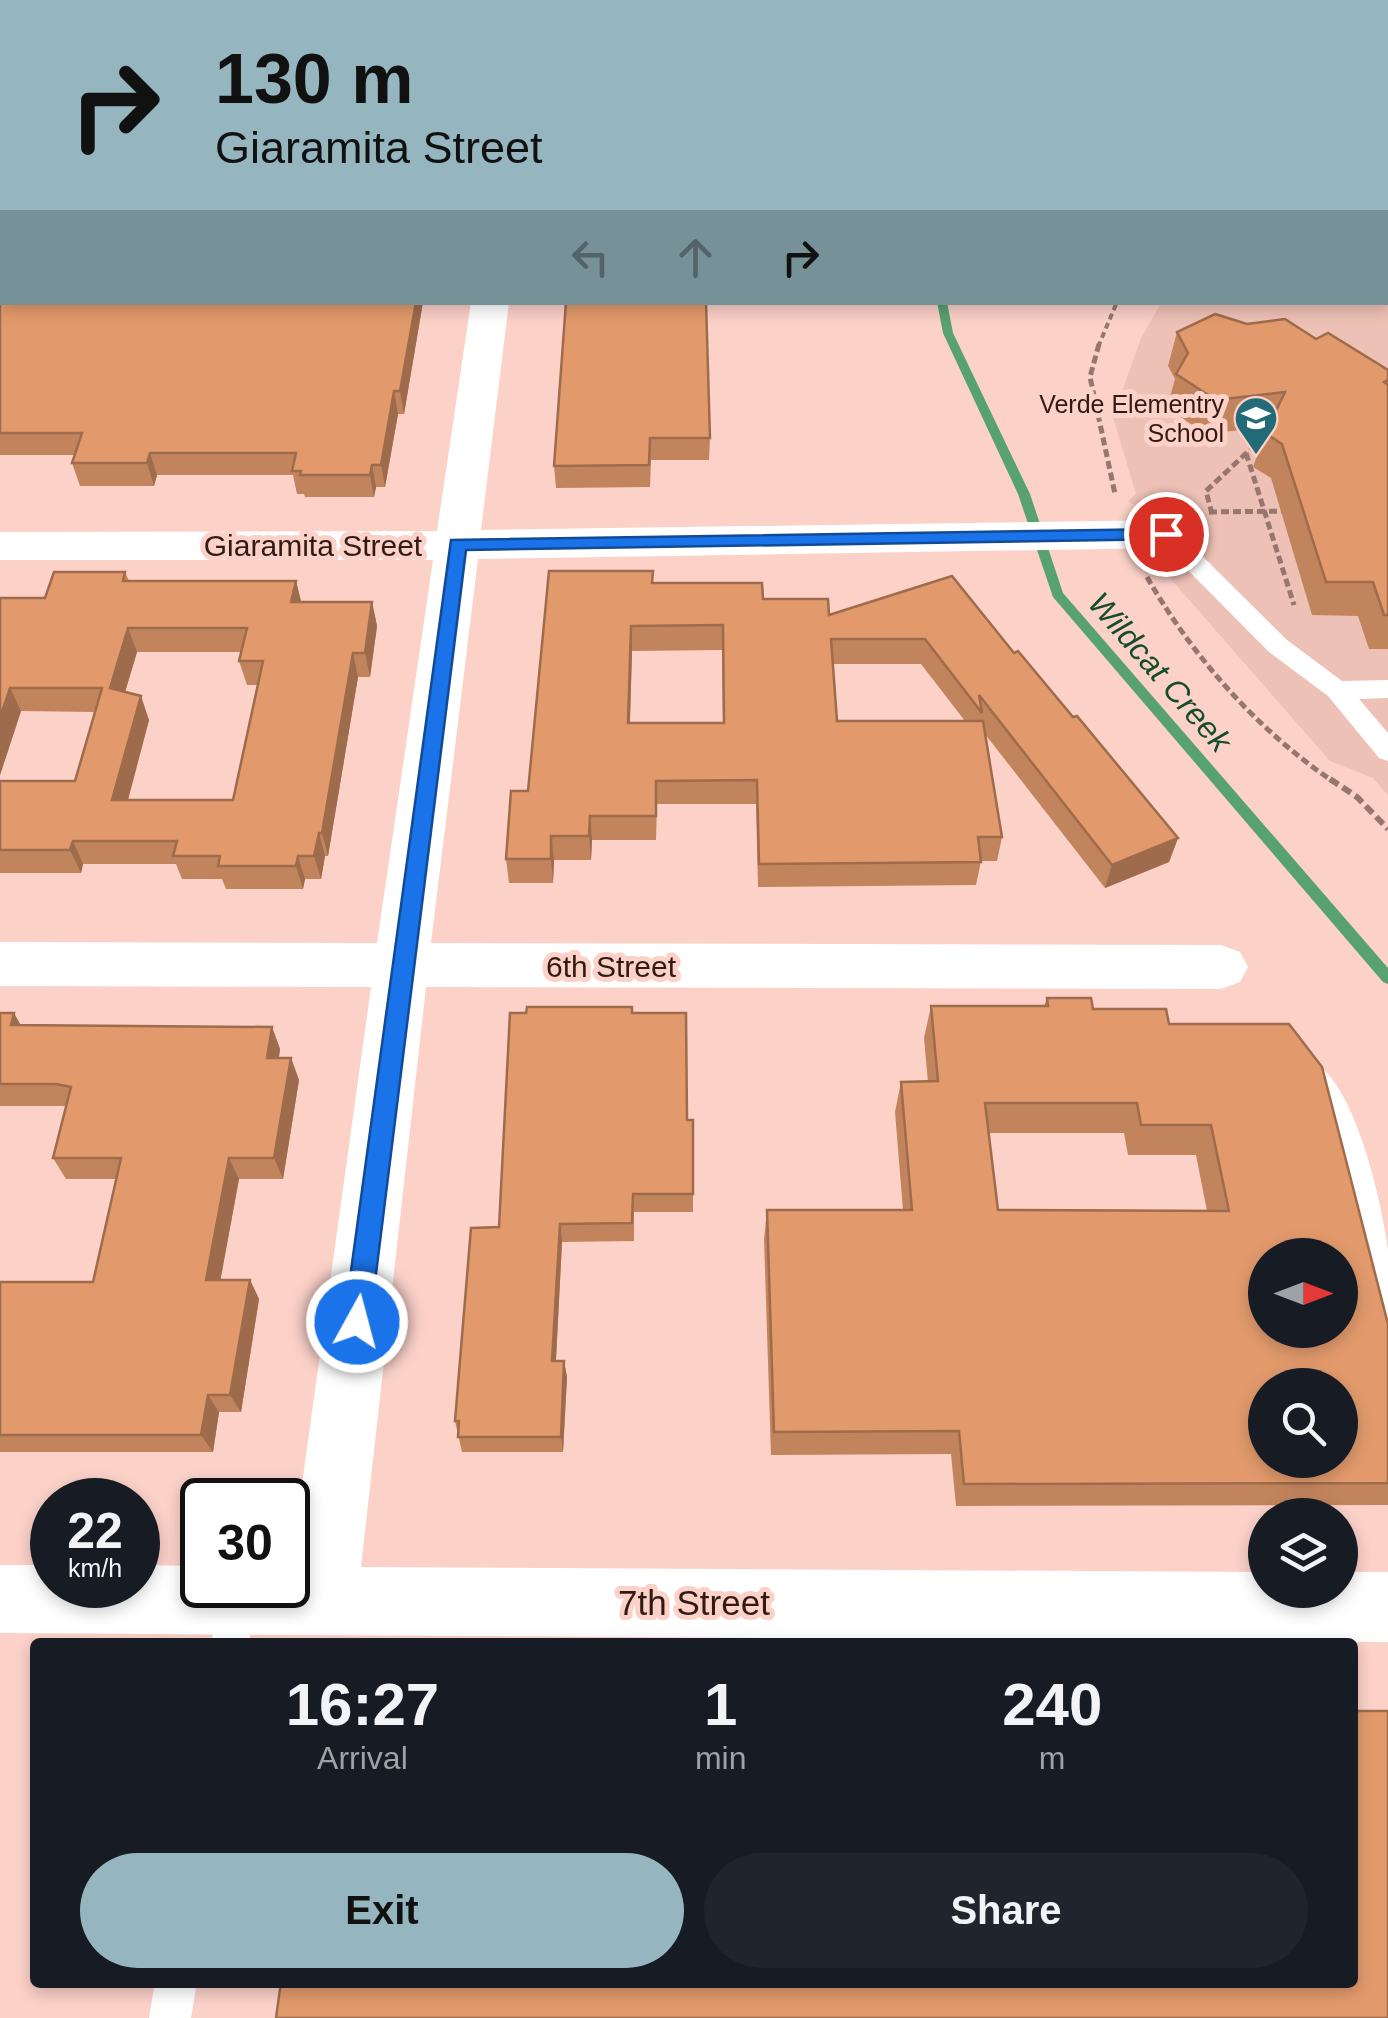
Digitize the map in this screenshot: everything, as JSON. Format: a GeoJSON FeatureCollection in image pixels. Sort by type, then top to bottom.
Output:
{"type":"FeatureCollection","features":[{"type":"Feature","properties":{"kind":"street"},"geometry":{"type":"LineString","coordinates":[[323,1599],[401,966],[490,305]]}},
{"type":"Feature","properties":{"kind":"street","name":"Giaramita Street"},"geometry":{"type":"LineString","coordinates":[[0,546],[982,538],[1107,522],[1154,552]]}},
{"type":"Feature","properties":{"kind":"street","name":"6th Street"},"geometry":{"type":"LineString","coordinates":[[0,964],[1221,967]]}},
{"type":"Feature","properties":{"kind":"street","name":"7th Street"},"geometry":{"type":"LineString","coordinates":[[0,1599],[233,1622],[323,1599],[1388,1607]]}},
{"type":"Feature","properties":{"kind":"lane"},"geometry":{"type":"LineString","coordinates":[[1154,552],[1337,690],[1388,751]]}},
{"type":"Feature","properties":{"kind":"lane"},"geometry":{"type":"LineString","coordinates":[[1337,690],[1388,689]]}},
{"type":"Feature","properties":{"kind":"lane"},"geometry":{"type":"LineString","coordinates":[[1286,1042],[1340,1116],[1388,1321]]}},
{"type":"Feature","properties":{"kind":"lane"},"geometry":{"type":"LineString","coordinates":[[170,2018],[175,1988]]}},
{"type":"Feature","properties":{"kind":"path"},"geometry":{"type":"LineString","coordinates":[[1107,522],[1090,377],[1102,332],[1116,305]]}},
{"type":"Feature","properties":{"kind":"path"},"geometry":{"type":"LineString","coordinates":[[1214,524],[1206,491],[1254,446]]}},
{"type":"Feature","properties":{"kind":"path"},"geometry":{"type":"LineString","coordinates":[[1246,454],[1298,618],[1287,608]]}},
{"type":"Feature","properties":{"kind":"path"},"geometry":{"type":"LineString","coordinates":[[1211,511],[1304,511]]}},
{"type":"Feature","properties":{"kind":"path"},"geometry":{"type":"LineString","coordinates":[[1154,552],[1177,630],[1291,754],[1358,796],[1388,829]]}},
{"type":"Feature","properties":{"kind":"shaded area","name":"Verde Elementry School"},"geometry":{"type":"Polygon","coordinates":[[[1160,305],[1388,305],[1388,795],[1373,778],[1330,761],[1156,562],[1140,509],[1128,501],[1136,494],[1113,417],[1141,338],[1160,305]]]}},
{"type":"Feature","properties":{"kind":"building"},"geometry":{"type":"Polygon","coordinates":[[[0,305],[415,305],[381,465],[372,465],[370,475],[300,475],[301,471],[292,471],[296,453],[150,453],[147,463],[72,463],[82,433],[0,433],[0,305]]]}},
{"type":"Feature","properties":{"kind":"building"},"geometry":{"type":"Polygon","coordinates":[[[566,305],[706,305],[710,438],[650,438],[649,465],[554,466],[566,305]]]}},
{"type":"Feature","properties":{"kind":"building"},"geometry":{"type":"Polygon","coordinates":[[[1215,314],[1247,324],[1285,319],[1316,339],[1328,333],[1388,370],[1388,380],[1384,382],[1388,385],[1388,615],[1384,615],[1373,582],[1326,582],[1282,444],[1265,433],[1285,392],[1216,400],[1176,374],[1188,353],[1177,332],[1215,314]]]}},
{"type":"Feature","properties":{"kind":"building"},"geometry":{"type":"Polygon","coordinates":[[[549,571],[653,571],[652,583],[762,583],[763,599],[828,599],[829,615],[952,576],[1014,653],[1018,651],[1073,717],[1077,716],[1178,838],[1112,865],[979,695],[982,713],[925,639],[831,639],[837,721],[983,721],[1002,837],[978,837],[981,862],[759,864],[757,780],[656,781],[656,816],[590,816],[589,836],[551,836],[551,859],[506,859],[511,791],[528,791],[549,571]],[[723,625],[631,626],[628,723],[724,723],[723,625]]]}},
{"type":"Feature","properties":{"kind":"building"},"geometry":{"type":"Polygon","coordinates":[[[54,572],[125,572],[123,581],[296,581],[291,602],[372,602],[365,653],[353,653],[322,833],[314,856],[298,856],[296,866],[218,866],[220,856],[173,856],[177,841],[73,841],[70,850],[0,850],[0,781],[75,781],[102,688],[10,688],[0,718],[0,598],[45,598],[54,572]],[[128,628],[110,688],[141,696],[112,800],[233,800],[263,661],[239,661],[247,628],[128,628]]]}},
{"type":"Feature","properties":{"kind":"building"},"geometry":{"type":"Polygon","coordinates":[[[1047,998],[1091,998],[1093,1009],[1166,1009],[1169,1024],[1289,1024],[1322,1067],[1388,1324],[1388,1483],[964,1484],[959,1431],[774,1432],[767,1210],[912,1210],[901,1082],[938,1081],[931,1006],[1048,1006],[1047,998]],[[985,1103],[998,1210],[1229,1211],[1211,1125],[1141,1125],[1137,1103],[985,1103]]]}},
{"type":"Feature","properties":{"kind":"building"},"geometry":{"type":"Polygon","coordinates":[[[527,1007],[632,1007],[632,1013],[686,1013],[687,1120],[693,1120],[693,1194],[633,1194],[632,1223],[560,1224],[552,1361],[564,1361],[561,1437],[458,1437],[459,1421],[455,1421],[471,1228],[499,1227],[510,1013],[526,1013],[527,1007]]]}},
{"type":"Feature","properties":{"kind":"building"},"geometry":{"type":"Polygon","coordinates":[[[0,1013],[14,1013],[11,1025],[272,1027],[267,1058],[291,1058],[274,1158],[229,1158],[206,1280],[250,1280],[230,1395],[208,1395],[201,1435],[0,1435],[0,1282],[93,1282],[121,1158],[53,1158],[71,1087],[0,1084],[0,1013]]]}},
{"type":"Feature","properties":{"kind":"building"},"geometry":{"type":"Polygon","coordinates":[[[1358,1711],[1388,1711],[1388,2018],[276,2018],[280,1988],[1358,1988],[1358,1711]]]}},
{"type":"Feature","properties":{"kind":"waterway","name":"Wildcat Creek"},"geometry":{"type":"LineString","coordinates":[[943,305],[948,333],[1024,494],[1057,594],[1388,978]]}},
{"type":"Feature","properties":{"kind":"place","name":"Verde Elementry School"},"geometry":{"type":"Point","coordinates":[1256,456]}},
{"type":"Feature","properties":{"kind":"route"},"geometry":{"type":"LineString","coordinates":[[357,1322],[458,544],[1125,538],[1166,534]]}}]}
